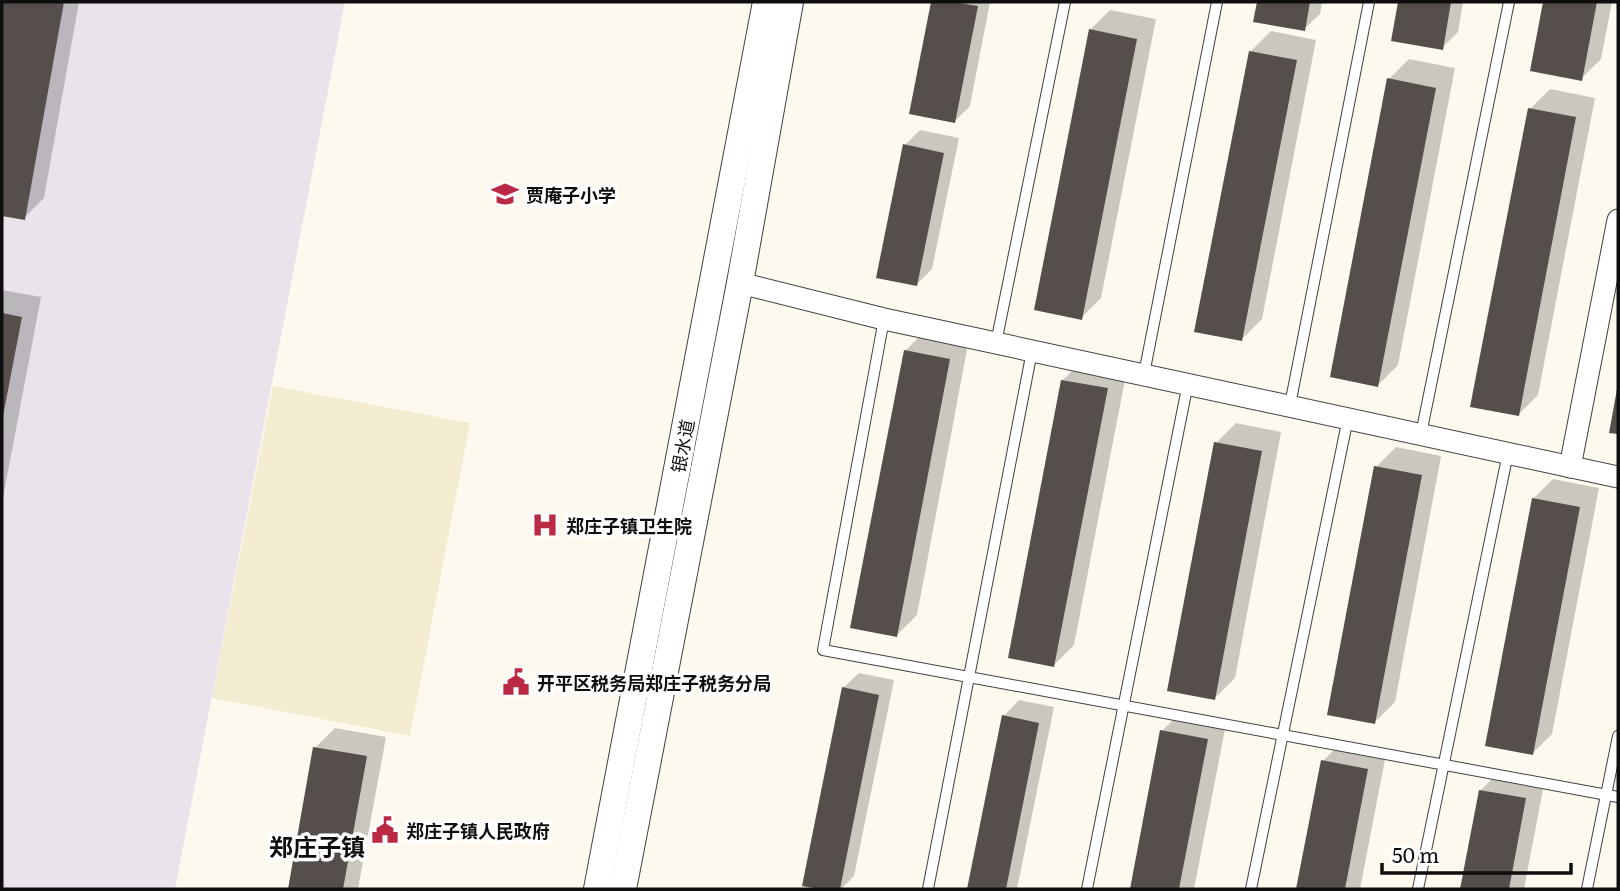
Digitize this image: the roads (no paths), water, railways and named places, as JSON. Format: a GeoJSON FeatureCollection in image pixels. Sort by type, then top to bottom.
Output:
{"type":"FeatureCollection","features":[{"type":"Feature","properties":{"kind":"street","name":"银水道"},"geometry":{"type":"LineString","coordinates":[[597,889],[766,2]]}},
{"type":"Feature","properties":{"kind":"street","name":"银水道"},"geometry":{"type":"LineString","coordinates":[[623,889],[740,283],[790,2]]}},
{"type":"Feature","properties":{"kind":"street"},"geometry":{"type":"LineString","coordinates":[[1570,467],[1618,220]]}},
{"type":"Feature","properties":{"kind":"street"},"geometry":{"type":"LineString","coordinates":[[740,283],[884,319],[1618,477]]}},
{"type":"Feature","properties":{"kind":"lane"},"geometry":{"type":"LineString","coordinates":[[996,343],[1065,2]]}},
{"type":"Feature","properties":{"kind":"lane"},"geometry":{"type":"LineString","coordinates":[[1144,374],[1217,2]]}},
{"type":"Feature","properties":{"kind":"lane"},"geometry":{"type":"LineString","coordinates":[[1290,405],[1369,2]]}},
{"type":"Feature","properties":{"kind":"lane"},"geometry":{"type":"LineString","coordinates":[[1421,434],[1509,2]]}},
{"type":"Feature","properties":{"kind":"lane"},"geometry":{"type":"LineString","coordinates":[[884,319],[823,650],[1618,797]]}},
{"type":"Feature","properties":{"kind":"lane"},"geometry":{"type":"LineString","coordinates":[[928,889],[1032,351]]}},
{"type":"Feature","properties":{"kind":"lane"},"geometry":{"type":"LineString","coordinates":[[1087,889],[1188,383]]}},
{"type":"Feature","properties":{"kind":"lane"},"geometry":{"type":"LineString","coordinates":[[1251,889],[1348,418]]}},
{"type":"Feature","properties":{"kind":"lane"},"geometry":{"type":"LineString","coordinates":[[1418,889],[1508,453]]}},
{"type":"Feature","properties":{"kind":"lane"},"geometry":{"type":"LineString","coordinates":[[1587,889],[1618,736]]}},
{"type":"Feature","properties":{"kind":"place","name":"贾庵子小学"},"geometry":{"type":"Point","coordinates":[505,194]}},
{"type":"Feature","properties":{"kind":"place","name":"郑庄子镇卫生院"},"geometry":{"type":"Point","coordinates":[545,525]}},
{"type":"Feature","properties":{"kind":"place","name":"开平区税务局郑庄子税务分局"},"geometry":{"type":"Point","coordinates":[516,682]}},
{"type":"Feature","properties":{"kind":"place","name":"郑庄子镇人民政府"},"geometry":{"type":"Point","coordinates":[385,830]}},
{"type":"Feature","properties":{"kind":"district","name":"郑庄子镇"},"geometry":{"type":"Point","coordinates":[317,845]}}]}
